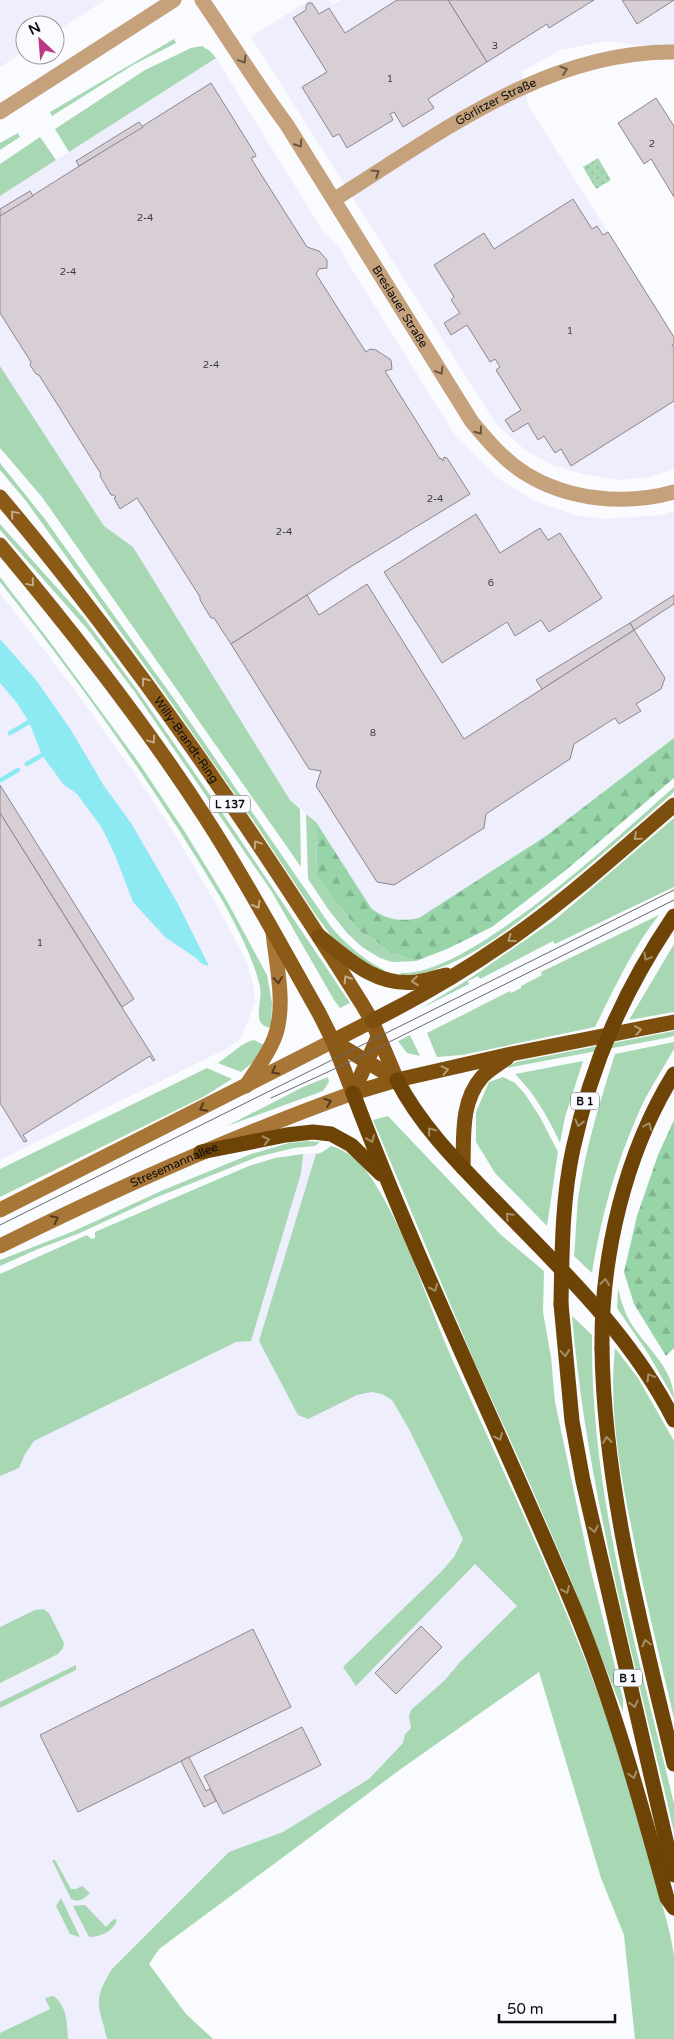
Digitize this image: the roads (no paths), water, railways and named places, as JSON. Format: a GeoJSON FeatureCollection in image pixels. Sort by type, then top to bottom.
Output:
{"type":"FeatureCollection","features":[{"type":"Feature","properties":{"kind":"highway"},"geometry":{"type":"LineString","coordinates":[[372,1021],[462,972],[508,942],[570,894],[674,805]]}},
{"type":"Feature","properties":{"kind":"highway","name":"B 1"},"geometry":{"type":"LineString","coordinates":[[674,916],[632,983],[611,1026],[595,1067],[582,1109],[572,1150],[566,1196],[562,1246],[561,1304],[572,1420],[583,1481],[674,1876]]}},
{"type":"Feature","properties":{"kind":"highway"},"geometry":{"type":"LineString","coordinates":[[320,936],[352,962],[374,976],[391,982],[415,982],[462,972]]}},
{"type":"Feature","properties":{"kind":"highway"},"geometry":{"type":"LineString","coordinates":[[674,1022],[511,1054],[397,1080],[415,1111],[463,1168],[589,1298],[646,1371],[674,1420]]}},
{"type":"Feature","properties":{"kind":"highway"},"geometry":{"type":"LineString","coordinates":[[463,1168],[464,1117],[471,1093],[482,1077],[511,1054]]}},
{"type":"Feature","properties":{"kind":"highway","name":"B 1"},"geometry":{"type":"LineString","coordinates":[[674,1074],[651,1118],[636,1155],[614,1226],[604,1295],[602,1348],[606,1430],[614,1488],[636,1601],[674,1764]]}},
{"type":"Feature","properties":{"kind":"highway"},"geometry":{"type":"LineString","coordinates":[[353,1093],[388,1182],[578,1618],[628,1758],[667,1898],[674,1908]]}},
{"type":"Feature","properties":{"kind":"highway"},"geometry":{"type":"LineString","coordinates":[[201,1152],[286,1135],[313,1132],[331,1134],[357,1150],[388,1182]]}},
{"type":"Feature","properties":{"kind":"main road","name":"Willy-Brandt-Ring"},"geometry":{"type":"LineString","coordinates":[[0,498],[79,593],[155,695],[320,936],[372,1021]]}},
{"type":"Feature","properties":{"kind":"main road","name":"L 137"},"geometry":{"type":"LineString","coordinates":[[0,545],[93,658],[132,710],[206,817],[273,932],[333,1041],[353,1093]]}},
{"type":"Feature","properties":{"kind":"main road"},"geometry":{"type":"LineString","coordinates":[[246,1086],[268,1052],[279,1022],[280,1002],[273,932]]}},
{"type":"Feature","properties":{"kind":"main road","name":"L 137"},"geometry":{"type":"LineString","coordinates":[[372,1021],[397,1080]]}},
{"type":"Feature","properties":{"kind":"main road"},"geometry":{"type":"LineString","coordinates":[[0,1210],[372,1021]]}},
{"type":"Feature","properties":{"kind":"main road"},"geometry":{"type":"LineString","coordinates":[[353,1093],[378,1036]]}},
{"type":"Feature","properties":{"kind":"main road"},"geometry":{"type":"LineString","coordinates":[[333,1041],[397,1080]]}},
{"type":"Feature","properties":{"kind":"main road","name":"Stresemannallee"},"geometry":{"type":"LineString","coordinates":[[0,1246],[128,1184],[245,1133],[353,1093],[397,1080]]}},
{"type":"Feature","properties":{"kind":"street"},"geometry":{"type":"LineString","coordinates":[[0,112],[174,0]]}},
{"type":"Feature","properties":{"kind":"street","name":"Breslauer Straße"},"geometry":{"type":"LineString","coordinates":[[202,0],[228,36],[271,104],[288,125],[472,422],[487,441],[523,472],[543,483],[585,496],[637,499],[674,492]]}},
{"type":"Feature","properties":{"kind":"street","name":"Görlitzer Straße"},"geometry":{"type":"LineString","coordinates":[[335,199],[500,97],[546,76],[570,68],[632,54],[674,52]]}},
{"type":"Feature","properties":{"kind":"water"},"geometry":{"type":"Polygon","coordinates":[[[0,639],[36,680],[71,730],[104,786],[131,823],[178,904],[209,966],[202,964],[165,937],[133,902],[115,855],[102,828],[77,794],[63,784],[42,755],[29,722],[17,703],[0,683],[0,639]]]}},
{"type":"Feature","properties":{"kind":"waterway"},"geometry":{"type":"LineString","coordinates":[[10,733],[29,722]]}},
{"type":"Feature","properties":{"kind":"waterway"},"geometry":{"type":"LineString","coordinates":[[27,764],[42,755]]}},
{"type":"Feature","properties":{"kind":"waterway"},"geometry":{"type":"LineString","coordinates":[[1,780],[18,770]]}},
{"type":"Feature","properties":{"kind":"tram line"},"geometry":{"type":"LineString","coordinates":[[0,1225],[674,890]]}},
{"type":"Feature","properties":{"kind":"tram line"},"geometry":{"type":"LineString","coordinates":[[271,1098],[343,1065],[674,900]]}}]}
